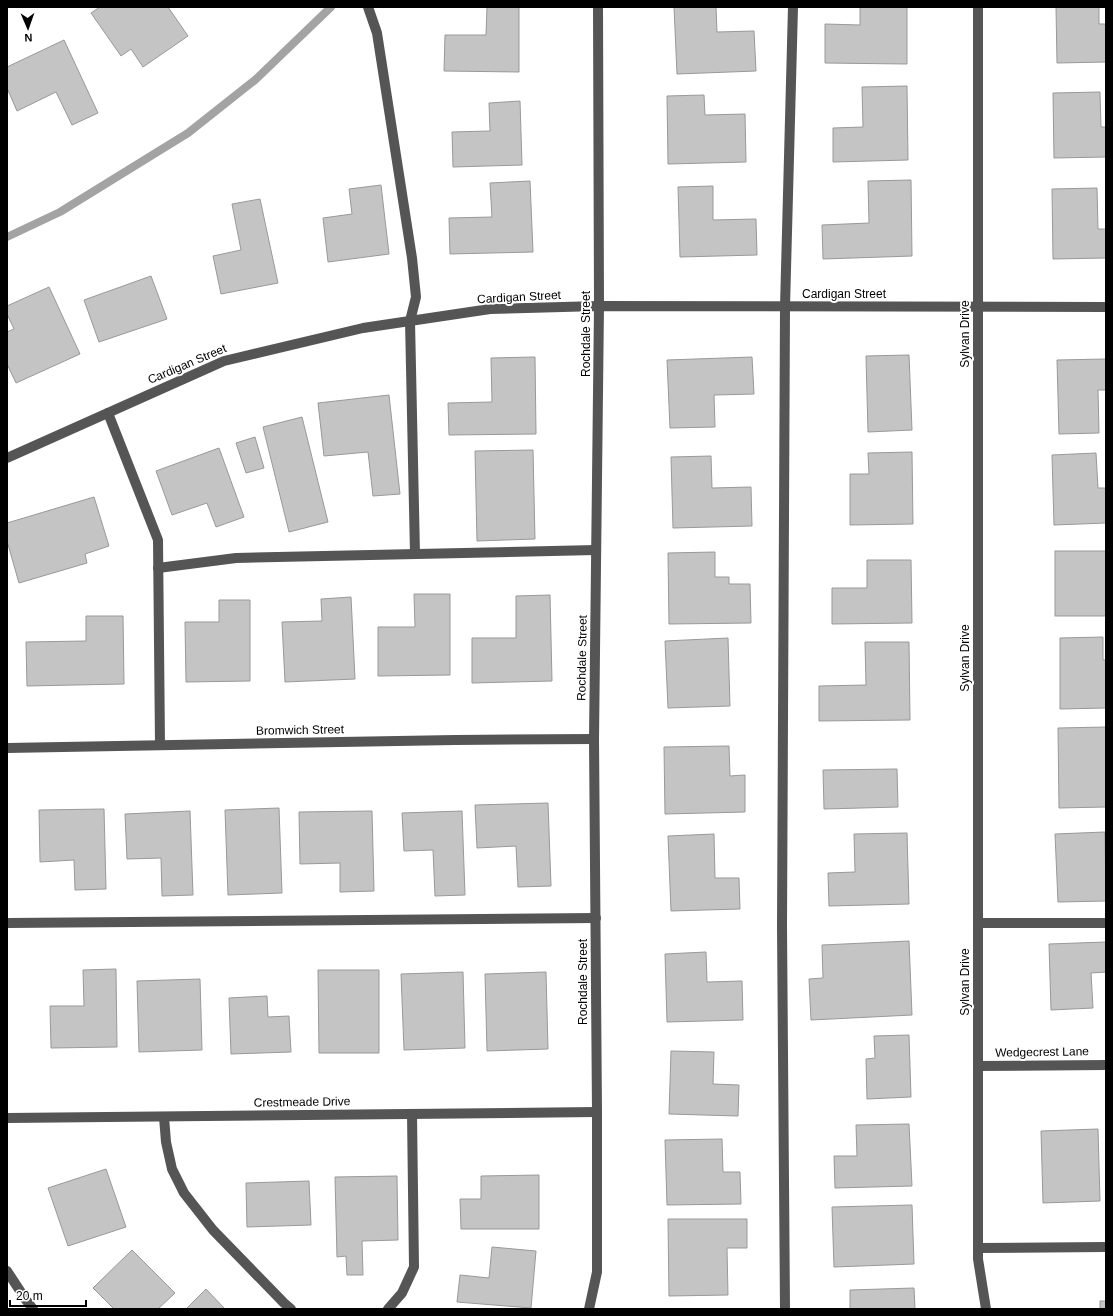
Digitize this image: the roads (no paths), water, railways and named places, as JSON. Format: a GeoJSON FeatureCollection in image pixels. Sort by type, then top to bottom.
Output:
{"type":"FeatureCollection","features":[{"type":"Feature","properties":{"kind":"street"},"geometry":{"type":"LineString","coordinates":[[368,7],[378,33],[412,258],[416,297],[410,321],[415,554]]}},
{"type":"Feature","properties":{"kind":"street","name":"Rochdale Street"},"geometry":{"type":"LineString","coordinates":[[589,1309],[597,1272],[594,739],[599,306],[598,7]]}},
{"type":"Feature","properties":{"kind":"street"},"geometry":{"type":"LineString","coordinates":[[785,1309],[782,926],[785,307],[793,7]]}},
{"type":"Feature","properties":{"kind":"street","name":"Sylvan Drive"},"geometry":{"type":"LineString","coordinates":[[978,7],[978,1259],[986,1309]]}},
{"type":"Feature","properties":{"kind":"street","name":"Cardigan Street"},"geometry":{"type":"LineString","coordinates":[[7,458],[224,361],[363,328],[490,309],[599,306],[978,308],[1106,307]]}},
{"type":"Feature","properties":{"kind":"street"},"geometry":{"type":"LineString","coordinates":[[108,413],[158,540],[160,745]]}},
{"type":"Feature","properties":{"kind":"street"},"geometry":{"type":"LineString","coordinates":[[158,568],[236,558],[596,550]]}},
{"type":"Feature","properties":{"kind":"street","name":"Bromwich Street"},"geometry":{"type":"LineString","coordinates":[[7,748],[594,739]]}},
{"type":"Feature","properties":{"kind":"street"},"geometry":{"type":"LineString","coordinates":[[7,923],[596,918]]}},
{"type":"Feature","properties":{"kind":"street"},"geometry":{"type":"LineString","coordinates":[[978,923],[1106,923]]}},
{"type":"Feature","properties":{"kind":"street","name":"Wedgecrest Lane"},"geometry":{"type":"LineString","coordinates":[[978,1066],[1106,1065]]}},
{"type":"Feature","properties":{"kind":"street","name":"Crestmeade Drive"},"geometry":{"type":"LineString","coordinates":[[7,1118],[597,1112]]}},
{"type":"Feature","properties":{"kind":"street"},"geometry":{"type":"LineString","coordinates":[[388,1309],[402,1293],[414,1267],[412,1114]]}},
{"type":"Feature","properties":{"kind":"street"},"geometry":{"type":"LineString","coordinates":[[164,1117],[166,1142],[172,1169],[184,1194],[213,1230],[291,1309]]}},
{"type":"Feature","properties":{"kind":"street"},"geometry":{"type":"LineString","coordinates":[[978,1248],[1106,1247]]}},
{"type":"Feature","properties":{"kind":"street"},"geometry":{"type":"LineString","coordinates":[[7,1272],[33,1309]]}},
{"type":"Feature","properties":{"kind":"waterway"},"geometry":{"type":"LineString","coordinates":[[7,237],[60,212],[188,133],[255,80],[331,7]]}}]}
